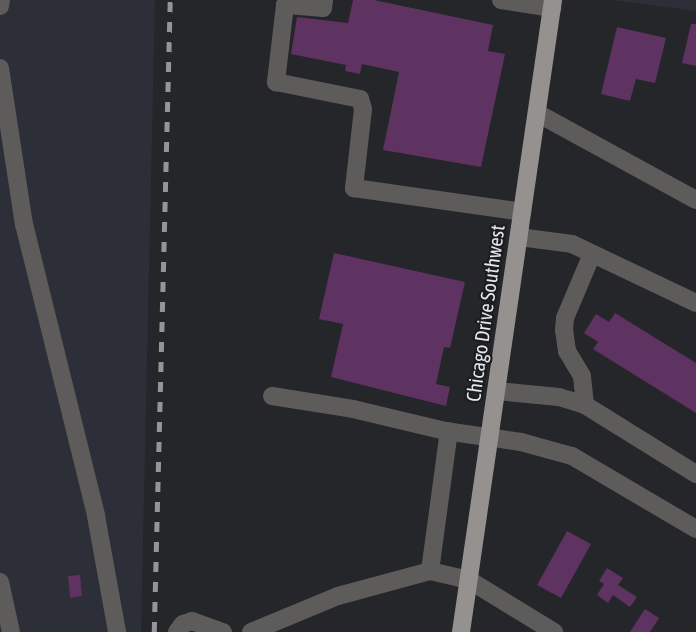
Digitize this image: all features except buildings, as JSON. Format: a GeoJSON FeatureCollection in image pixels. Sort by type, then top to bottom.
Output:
{"type":"FeatureCollection","features":[{"type":"Feature","properties":{"kind":"main road","name":"Chicago Drive Southwest"},"geometry":{"type":"LineString","coordinates":[[461,632],[552,4]]}},
{"type":"Feature","properties":{"kind":"street"},"geometry":{"type":"LineString","coordinates":[[0,6],[1,0]]}},
{"type":"Feature","properties":{"kind":"street"},"geometry":{"type":"LineString","coordinates":[[324,0],[323,8],[285,4],[276,82],[360,99],[363,109],[354,188],[522,212]]}},
{"type":"Feature","properties":{"kind":"street"},"geometry":{"type":"LineString","coordinates":[[501,0],[552,4]]}},
{"type":"Feature","properties":{"kind":"street"},"geometry":{"type":"LineString","coordinates":[[0,68],[24,224],[96,516],[117,632]]}},
{"type":"Feature","properties":{"kind":"street"},"geometry":{"type":"LineString","coordinates":[[537,113],[696,200]]}},
{"type":"Feature","properties":{"kind":"street"},"geometry":{"type":"LineString","coordinates":[[519,237],[572,244],[696,303]]}},
{"type":"Feature","properties":{"kind":"street"},"geometry":{"type":"LineString","coordinates":[[585,405],[582,376],[567,351],[564,330],[592,254]]}},
{"type":"Feature","properties":{"kind":"street"},"geometry":{"type":"LineString","coordinates":[[496,392],[559,397],[585,405],[696,474]]}},
{"type":"Feature","properties":{"kind":"street"},"geometry":{"type":"LineString","coordinates":[[272,396],[449,431],[489,436],[572,456],[696,529]]}},
{"type":"Feature","properties":{"kind":"street"},"geometry":{"type":"LineString","coordinates":[[430,571],[449,431]]}},
{"type":"Feature","properties":{"kind":"street"},"geometry":{"type":"LineString","coordinates":[[251,632],[338,596],[430,571],[469,580],[554,632]]}},
{"type":"Feature","properties":{"kind":"street"},"geometry":{"type":"LineString","coordinates":[[0,582],[11,632]]}},
{"type":"Feature","properties":{"kind":"street"},"geometry":{"type":"LineString","coordinates":[[177,632],[183,624],[192,621],[223,632]]}},
{"type":"Feature","properties":{"kind":"shaded area"},"geometry":{"type":"Polygon","coordinates":[[[0,0],[155,0],[141,632],[0,632],[0,0]]]}},
{"type":"Feature","properties":{"kind":"shaded area"},"geometry":{"type":"Polygon","coordinates":[[[612,0],[696,0],[696,11],[612,0]]]}},
{"type":"Feature","properties":{"kind":"railway"},"geometry":{"type":"LineString","coordinates":[[154,632],[170,0]]}}]}
